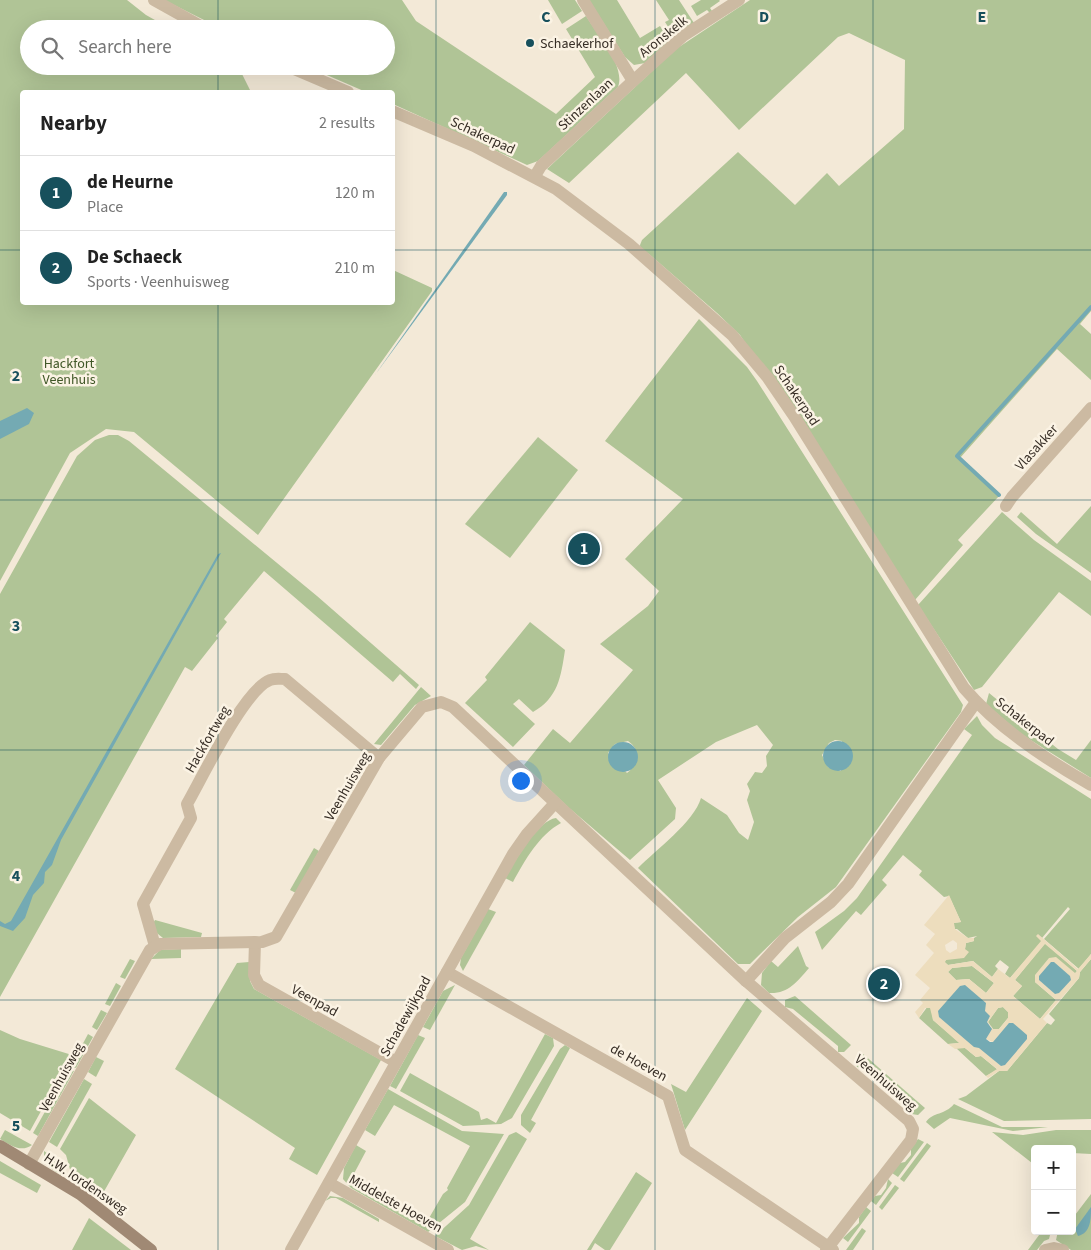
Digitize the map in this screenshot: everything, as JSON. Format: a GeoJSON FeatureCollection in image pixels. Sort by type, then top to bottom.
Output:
{"type":"FeatureCollection","features":[{"type":"Feature","properties":{"kind":"main road","name":"H.W. Iordensweg"},"geometry":{"type":"LineString","coordinates":[[0,1146],[83,1197],[151,1250]]}},
{"type":"Feature","properties":{"kind":"street"},"geometry":{"type":"LineString","coordinates":[[154,0],[190,20]]}},
{"type":"Feature","properties":{"kind":"street","name":"Stinzenlaan"},"geometry":{"type":"LineString","coordinates":[[535,176],[541,166],[633,81],[583,0]]}},
{"type":"Feature","properties":{"kind":"street","name":"Aronskelk"},"geometry":{"type":"LineString","coordinates":[[633,81],[683,36],[739,0]]}},
{"type":"Feature","properties":{"kind":"street"},"geometry":{"type":"LineString","coordinates":[[308,75],[343,90]]}},
{"type":"Feature","properties":{"kind":"street","name":"Schakerpad"},"geometry":{"type":"LineString","coordinates":[[395,112],[474,146],[535,176],[571,200],[629,244],[718,321],[750,355],[794,416],[964,688],[976,702],[1022,741],[1091,785]]}},
{"type":"Feature","properties":{"kind":"street","name":"Vlasakker"},"geometry":{"type":"LineString","coordinates":[[1006,506],[1091,408]]}},
{"type":"Feature","properties":{"kind":"street","name":"Hackfortweg"},"geometry":{"type":"LineString","coordinates":[[155,946],[150,937],[143,904],[191,818],[187,804],[236,715],[261,685],[269,680],[285,679],[380,758]]}},
{"type":"Feature","properties":{"kind":"street","name":"Veenhuisweg"},"geometry":{"type":"LineString","coordinates":[[30,1164],[143,960],[155,946],[167,944],[254,942],[272,940],[280,934],[380,758],[422,707],[441,702],[453,707],[746,981],[899,1111],[912,1125],[911,1140],[829,1249]]}},
{"type":"Feature","properties":{"kind":"street"},"geometry":{"type":"LineString","coordinates":[[746,981],[785,938],[831,902],[848,884],[976,702]]}},
{"type":"Feature","properties":{"kind":"street","name":"Schadewijkpad"},"geometry":{"type":"LineString","coordinates":[[291,1250],[517,847],[555,803]]}},
{"type":"Feature","properties":{"kind":"street","name":"Veenpad"},"geometry":{"type":"LineString","coordinates":[[254,942],[254,975],[259,985],[396,1062]]}},
{"type":"Feature","properties":{"kind":"street","name":"de Hoeven"},"geometry":{"type":"LineString","coordinates":[[447,972],[668,1096],[686,1150],[829,1249]]}},
{"type":"Feature","properties":{"kind":"street","name":"Middelste Hoeven"},"geometry":{"type":"LineString","coordinates":[[329,1183],[448,1250]]}},
{"type":"Feature","properties":{"kind":"street"},"geometry":{"type":"LineString","coordinates":[[1045,1250],[1054,1248],[1063,1250]]}},
{"type":"Feature","properties":{"kind":"green space","name":"Hackfort Veenhuis"},"geometry":{"type":"Polygon","coordinates":[[[0,0],[127,0],[155,20],[20,20],[20,75],[242,75],[250,90],[20,90],[20,305],[395,305],[395,271],[432,288],[432,291],[258,535],[134,432],[106,429],[70,453],[0,581],[0,0]]]}},
{"type":"Feature","properties":{"kind":"green space"},"geometry":{"type":"Polygon","coordinates":[[[164,0],[402,0],[416,21],[556,114],[595,77],[566,29],[586,16],[614,60],[618,70],[618,87],[538,161],[527,165],[395,105],[395,90],[361,90],[327,75],[395,75],[395,20],[204,20],[164,0]]]}},
{"type":"Feature","properties":{"kind":"green space"},"geometry":{"type":"Polygon","coordinates":[[[548,0],[575,0],[582,11],[562,24],[548,0]]]}},
{"type":"Feature","properties":{"kind":"green space"},"geometry":{"type":"Polygon","coordinates":[[[589,0],[617,0],[640,38],[660,26],[669,41],[645,63],[634,65],[625,57],[589,0]]]}},
{"type":"Feature","properties":{"kind":"green space"},"geometry":{"type":"Polygon","coordinates":[[[656,0],[679,0],[694,23],[674,36],[665,22],[669,20],[656,0]]]}},
{"type":"Feature","properties":{"kind":"green space"},"geometry":{"type":"Polygon","coordinates":[[[701,0],[720,1],[710,8],[712,11],[710,13],[707,10],[697,16],[691,6],[701,0]]]}},
{"type":"Feature","properties":{"kind":"green space"},"geometry":{"type":"Polygon","coordinates":[[[750,0],[1091,0],[1091,311],[1080,324],[1091,334],[1091,380],[1057,349],[960,458],[1000,495],[958,540],[963,545],[915,600],[740,335],[649,254],[641,251],[640,245],[642,240],[738,152],[795,205],[827,173],[839,186],[904,129],[905,60],[849,33],[838,37],[739,130],[686,73],[569,183],[547,169],[676,49],[750,0]]]}},
{"type":"Feature","properties":{"kind":"green space"},"geometry":{"type":"Polygon","coordinates":[[[699,319],[747,367],[757,381],[963,705],[961,712],[836,887],[798,917],[750,964],[738,964],[638,868],[683,826],[691,817],[701,798],[727,815],[739,833],[748,840],[754,822],[747,800],[750,791],[747,784],[755,772],[762,773],[767,766],[766,756],[773,745],[757,725],[716,742],[658,780],[676,808],[675,819],[630,860],[568,807],[524,765],[553,729],[570,743],[633,670],[600,644],[648,606],[659,591],[625,559],[683,499],[605,441],[699,319]],[[835,740],[829,743],[822,755],[828,767],[841,771],[842,741],[835,740]],[[628,741],[615,744],[608,753],[627,773],[634,765],[637,757],[635,749],[628,741]]]}},
{"type":"Feature","properties":{"kind":"green space"},"geometry":{"type":"Polygon","coordinates":[[[109,435],[118,435],[129,441],[317,596],[419,685],[416,689],[400,674],[393,682],[264,571],[224,619],[227,622],[216,636],[218,638],[192,671],[185,667],[0,997],[0,594],[77,456],[95,440],[109,435]]]}},
{"type":"Feature","properties":{"kind":"green space"},"geometry":{"type":"Polygon","coordinates":[[[538,437],[578,470],[510,558],[465,524],[538,437]]]}},
{"type":"Feature","properties":{"kind":"green space"},"geometry":{"type":"Polygon","coordinates":[[[1091,506],[1091,573],[1036,534],[1017,517],[1021,512],[1057,544],[1091,506]]]}},
{"type":"Feature","properties":{"kind":"green space"},"geometry":{"type":"Polygon","coordinates":[[[1002,512],[1034,540],[1091,581],[1091,616],[1059,592],[982,687],[974,690],[918,605],[1002,512]]]}},
{"type":"Feature","properties":{"kind":"green space"},"geometry":{"type":"Polygon","coordinates":[[[530,622],[565,650],[560,678],[548,700],[533,712],[519,699],[513,704],[535,724],[513,747],[465,703],[487,680],[485,677],[530,622]]]}},
{"type":"Feature","properties":{"kind":"green space"},"geometry":{"type":"Polygon","coordinates":[[[421,687],[431,696],[415,705],[381,745],[374,744],[421,687]]]}},
{"type":"Feature","properties":{"kind":"green space"},"geometry":{"type":"Polygon","coordinates":[[[989,693],[1058,749],[1076,760],[1091,740],[1091,778],[1021,734],[986,704],[989,693]]]}},
{"type":"Feature","properties":{"kind":"green space"},"geometry":{"type":"Polygon","coordinates":[[[977,716],[982,725],[995,738],[1091,799],[1091,954],[1079,969],[1044,939],[1070,909],[1068,907],[1042,938],[1038,935],[1042,941],[1010,978],[1005,974],[1009,967],[1000,960],[995,966],[998,969],[992,977],[973,961],[948,965],[944,962],[965,949],[966,943],[974,941],[974,938],[977,936],[968,938],[955,929],[953,923],[961,922],[949,896],[944,897],[919,875],[922,871],[903,855],[882,880],[887,885],[861,915],[856,911],[822,950],[815,932],[844,911],[857,898],[972,735],[964,729],[977,716]]]}},
{"type":"Feature","properties":{"kind":"green space"},"geometry":{"type":"Polygon","coordinates":[[[349,785],[354,788],[345,803],[337,799],[342,790],[346,791],[349,785]]]}},
{"type":"Feature","properties":{"kind":"green space"},"geometry":{"type":"Polygon","coordinates":[[[556,818],[561,823],[539,841],[513,882],[505,878],[534,834],[541,826],[556,818]]]}},
{"type":"Feature","properties":{"kind":"green space"},"geometry":{"type":"Polygon","coordinates":[[[314,848],[319,851],[296,893],[290,890],[314,848]]]}},
{"type":"Feature","properties":{"kind":"green space"},"geometry":{"type":"Polygon","coordinates":[[[488,909],[496,912],[463,971],[460,965],[461,958],[488,909]]]}},
{"type":"Feature","properties":{"kind":"green space"},"geometry":{"type":"Polygon","coordinates":[[[155,920],[202,933],[201,937],[163,938],[153,930],[152,925],[155,920]]]}},
{"type":"Feature","properties":{"kind":"green space"},"geometry":{"type":"Polygon","coordinates":[[[1045,943],[1077,971],[1075,974],[1035,982],[1056,1000],[1040,1019],[1013,996],[1022,986],[1015,980],[1045,943]]]}},
{"type":"Feature","properties":{"kind":"green space"},"geometry":{"type":"Polygon","coordinates":[[[798,946],[806,966],[809,968],[792,986],[776,993],[769,993],[761,985],[762,973],[771,961],[778,967],[798,946]]]}},
{"type":"Feature","properties":{"kind":"green space"},"geometry":{"type":"Polygon","coordinates":[[[181,949],[181,958],[151,959],[160,950],[181,949]]]}},
{"type":"Feature","properties":{"kind":"green space"},"geometry":{"type":"Polygon","coordinates":[[[130,959],[135,961],[125,979],[120,977],[130,959]]]}},
{"type":"Feature","properties":{"kind":"green space"},"geometry":{"type":"Polygon","coordinates":[[[1091,959],[1091,1119],[1004,1121],[958,1099],[966,1096],[999,1071],[1007,1071],[1047,1023],[1051,1025],[1055,1020],[1049,1014],[1079,978],[1080,972],[1091,959]]]}},
{"type":"Feature","properties":{"kind":"green space"},"geometry":{"type":"Polygon","coordinates":[[[249,962],[250,981],[254,989],[381,1060],[317,1175],[289,1159],[295,1148],[175,1069],[237,963],[249,962]]]}},
{"type":"Feature","properties":{"kind":"green space"},"geometry":{"type":"Polygon","coordinates":[[[972,966],[994,983],[986,993],[969,979],[956,980],[948,972],[952,968],[972,966]]]}},
{"type":"Feature","properties":{"kind":"green space"},"geometry":{"type":"Polygon","coordinates":[[[116,983],[121,986],[110,1006],[105,1004],[116,983]]]}},
{"type":"Feature","properties":{"kind":"green space"},"geometry":{"type":"Polygon","coordinates":[[[455,985],[430,1030],[423,1027],[443,991],[455,985]]]}},
{"type":"Feature","properties":{"kind":"green space"},"geometry":{"type":"Polygon","coordinates":[[[795,996],[851,1045],[844,1052],[838,1052],[838,1046],[793,1009],[785,1007],[785,1000],[795,996]]]}},
{"type":"Feature","properties":{"kind":"green space"},"geometry":{"type":"Polygon","coordinates":[[[747,998],[762,1011],[685,1130],[671,1084],[686,1092],[747,998]]]}},
{"type":"Feature","properties":{"kind":"green space"},"geometry":{"type":"Polygon","coordinates":[[[928,1006],[932,1009],[933,1020],[960,1043],[948,1044],[919,1018],[928,1006]]]}},
{"type":"Feature","properties":{"kind":"green space"},"geometry":{"type":"Polygon","coordinates":[[[1003,1007],[1008,1012],[1008,1018],[999,1029],[993,1029],[988,1022],[998,1008],[1003,1007]]]}},
{"type":"Feature","properties":{"kind":"green space"},"geometry":{"type":"Polygon","coordinates":[[[101,1010],[107,1013],[97,1030],[92,1027],[101,1010]]]}},
{"type":"Feature","properties":{"kind":"green space"},"geometry":{"type":"Polygon","coordinates":[[[0,1030],[20,1039],[72,1055],[30,1131],[0,1113],[0,1030]]]}},
{"type":"Feature","properties":{"kind":"green space"},"geometry":{"type":"Polygon","coordinates":[[[88,1034],[93,1037],[76,1068],[71,1066],[88,1034]]]}},
{"type":"Feature","properties":{"kind":"green space"},"geometry":{"type":"Polygon","coordinates":[[[545,1034],[553,1038],[554,1046],[512,1118],[501,1124],[463,1126],[400,1091],[410,1073],[479,1112],[481,1120],[487,1118],[496,1123],[545,1034]]]}},
{"type":"Feature","properties":{"kind":"green space"},"geometry":{"type":"Polygon","coordinates":[[[418,1035],[425,1038],[396,1089],[390,1086],[418,1035]]]}},
{"type":"Feature","properties":{"kind":"green space"},"geometry":{"type":"Polygon","coordinates":[[[565,1045],[570,1048],[531,1120],[536,1123],[530,1133],[521,1125],[521,1115],[560,1049],[565,1045]]]}},
{"type":"Feature","properties":{"kind":"green space"},"geometry":{"type":"Polygon","coordinates":[[[956,1048],[965,1048],[976,1057],[981,1056],[998,1070],[986,1076],[956,1048]]]}},
{"type":"Feature","properties":{"kind":"green space"},"geometry":{"type":"Polygon","coordinates":[[[862,1053],[925,1108],[918,1115],[912,1114],[908,1106],[863,1068],[857,1067],[856,1062],[862,1053]]]}},
{"type":"Feature","properties":{"kind":"green space"},"geometry":{"type":"Polygon","coordinates":[[[96,1057],[104,1061],[96,1077],[88,1072],[96,1057]]]}},
{"type":"Feature","properties":{"kind":"green space"},"geometry":{"type":"Polygon","coordinates":[[[69,1069],[74,1071],[38,1136],[33,1133],[69,1069]]]}},
{"type":"Feature","properties":{"kind":"green space"},"geometry":{"type":"Polygon","coordinates":[[[84,1079],[92,1084],[57,1147],[49,1142],[84,1079]]]}},
{"type":"Feature","properties":{"kind":"green space"},"geometry":{"type":"Polygon","coordinates":[[[388,1089],[462,1131],[504,1134],[465,1202],[428,1232],[351,1188],[343,1179],[344,1168],[356,1145],[366,1151],[349,1183],[425,1225],[443,1194],[448,1190],[447,1188],[470,1146],[394,1105],[375,1136],[365,1130],[388,1089]]]}},
{"type":"Feature","properties":{"kind":"green space"},"geometry":{"type":"Polygon","coordinates":[[[89,1098],[136,1135],[102,1195],[71,1173],[66,1155],[60,1149],[89,1098]]]}},
{"type":"Feature","properties":{"kind":"green space"},"geometry":{"type":"Polygon","coordinates":[[[954,1104],[1002,1127],[1048,1127],[1013,1131],[950,1118],[934,1129],[926,1122],[954,1104]]]}},
{"type":"Feature","properties":{"kind":"green space"},"geometry":{"type":"Polygon","coordinates":[[[5,1130],[32,1145],[20,1148],[8,1144],[0,1139],[5,1130]]]}},
{"type":"Feature","properties":{"kind":"green space"},"geometry":{"type":"Polygon","coordinates":[[[1056,1130],[1091,1130],[1091,1154],[1076,1153],[1076,1145],[1031,1145],[1031,1162],[992,1132],[1023,1135],[1056,1130]]]}},
{"type":"Feature","properties":{"kind":"green space"},"geometry":{"type":"Polygon","coordinates":[[[516,1132],[527,1139],[470,1239],[489,1250],[476,1246],[462,1250],[435,1236],[469,1205],[509,1135],[516,1132]]]}},
{"type":"Feature","properties":{"kind":"green space"},"geometry":{"type":"Polygon","coordinates":[[[918,1139],[924,1142],[898,1177],[892,1173],[900,1163],[905,1162],[911,1155],[911,1149],[918,1139]]]}},
{"type":"Feature","properties":{"kind":"green space"},"geometry":{"type":"Polygon","coordinates":[[[927,1143],[931,1146],[904,1182],[900,1179],[927,1143]]]}},
{"type":"Feature","properties":{"kind":"green space"},"geometry":{"type":"Polygon","coordinates":[[[44,1151],[58,1161],[61,1175],[46,1163],[44,1151]]]}},
{"type":"Feature","properties":{"kind":"green space"},"geometry":{"type":"Polygon","coordinates":[[[0,1161],[41,1185],[37,1193],[0,1173],[0,1161]]]}},
{"type":"Feature","properties":{"kind":"green space"},"geometry":{"type":"Polygon","coordinates":[[[636,1172],[652,1183],[610,1250],[605,1250],[595,1243],[591,1250],[587,1250],[636,1172]]]}},
{"type":"Feature","properties":{"kind":"green space"},"geometry":{"type":"Polygon","coordinates":[[[888,1179],[892,1183],[876,1205],[871,1201],[875,1196],[881,1195],[886,1188],[888,1179]]]}},
{"type":"Feature","properties":{"kind":"green space"},"geometry":{"type":"Polygon","coordinates":[[[895,1185],[899,1188],[882,1210],[879,1207],[895,1185]]]}},
{"type":"Feature","properties":{"kind":"green space"},"geometry":{"type":"Polygon","coordinates":[[[1091,1194],[1091,1250],[1071,1250],[1056,1240],[1057,1235],[1076,1235],[1076,1214],[1091,1194]]]}},
{"type":"Feature","properties":{"kind":"green space"},"geometry":{"type":"Polygon","coordinates":[[[330,1196],[343,1198],[379,1219],[379,1222],[336,1198],[325,1201],[330,1196]]]}},
{"type":"Feature","properties":{"kind":"green space"},"geometry":{"type":"Polygon","coordinates":[[[866,1207],[871,1211],[848,1242],[843,1238],[859,1223],[859,1217],[866,1207]]]}},
{"type":"Feature","properties":{"kind":"green space"},"geometry":{"type":"Polygon","coordinates":[[[89,1218],[131,1250],[72,1250],[89,1218]]]}},
{"type":"Feature","properties":{"kind":"green space"},"geometry":{"type":"Polygon","coordinates":[[[862,1228],[866,1231],[853,1250],[846,1250],[862,1228]]]}},
{"type":"Feature","properties":{"kind":"green space"},"geometry":{"type":"Polygon","coordinates":[[[1039,1235],[1050,1235],[1049,1239],[1044,1241],[1037,1250],[1028,1250],[1039,1235]]]}},
{"type":"Feature","properties":{"kind":"shaded area"},"geometry":{"type":"Polygon","coordinates":[[[949,895],[961,922],[954,923],[955,929],[968,938],[974,938],[974,941],[966,943],[965,949],[969,952],[964,958],[946,960],[945,962],[948,965],[973,961],[992,977],[998,969],[1010,978],[1041,941],[1036,936],[1038,934],[1078,969],[1091,954],[1091,959],[1080,972],[1079,978],[1043,1019],[1047,1023],[1007,1071],[999,1071],[988,1078],[986,1076],[997,1069],[981,1056],[976,1057],[965,1048],[955,1049],[948,1044],[959,1043],[933,1020],[930,1008],[925,1008],[919,1018],[915,1012],[923,1003],[920,1000],[930,988],[915,975],[934,953],[926,945],[935,934],[924,925],[949,895]],[[953,940],[945,945],[946,950],[950,953],[957,949],[957,943],[953,940]],[[1045,944],[1015,980],[1022,986],[1013,996],[1040,1019],[1056,1000],[1035,982],[1035,975],[1049,958],[1056,957],[1075,973],[1077,971],[1045,944]],[[972,966],[952,968],[948,972],[956,980],[969,979],[986,993],[994,983],[972,966]],[[966,986],[979,1047],[1001,1066],[993,1042],[986,1039],[992,1027],[993,1029],[999,1029],[1008,1018],[1008,1012],[1003,1007],[998,1008],[988,1022],[990,1025],[987,1022],[984,1011],[966,986]]]}},
{"type":"Feature","properties":{"kind":"water"},"geometry":{"type":"Polygon","coordinates":[[[504,192],[507,192],[507,195],[375,375],[504,192]]]}},
{"type":"Feature","properties":{"kind":"water"},"geometry":{"type":"Polygon","coordinates":[[[27,408],[34,413],[29,424],[0,439],[0,421],[27,408]]]}},
{"type":"Feature","properties":{"kind":"water"},"geometry":{"type":"Polygon","coordinates":[[[221,553],[61,840],[52,865],[45,872],[44,883],[33,895],[25,918],[13,931],[0,926],[0,921],[5,924],[11,921],[218,554],[221,553]]]}},
{"type":"Feature","properties":{"kind":"water"},"geometry":{"type":"Polygon","coordinates":[[[838,741],[849,745],[853,756],[849,767],[838,771],[827,767],[823,756],[827,745],[838,741]]]}},
{"type":"Feature","properties":{"kind":"water"},"geometry":{"type":"Polygon","coordinates":[[[623,742],[634,746],[638,757],[634,768],[623,772],[612,768],[608,757],[612,746],[623,742]]]}},
{"type":"Feature","properties":{"kind":"water"},"geometry":{"type":"Polygon","coordinates":[[[1051,962],[1054,962],[1070,976],[1071,980],[1059,993],[1055,994],[1039,980],[1039,976],[1051,962]]]}},
{"type":"Feature","properties":{"kind":"water"},"geometry":{"type":"Polygon","coordinates":[[[965,985],[986,1003],[985,1011],[990,1016],[987,1022],[992,1029],[986,1039],[993,1042],[1009,1023],[1013,1023],[1027,1035],[1027,1039],[1005,1065],[1001,1066],[979,1048],[974,1047],[939,1017],[938,1011],[960,986],[965,985]]]}},
{"type":"Feature","properties":{"kind":"water"},"geometry":{"type":"Polygon","coordinates":[[[1091,1207],[1090,1220],[1086,1232],[1078,1236],[1076,1228],[1091,1207]]]}},
{"type":"Feature","properties":{"kind":"waterway"},"geometry":{"type":"LineString","coordinates":[[999,495],[957,456],[1091,307]]}},
{"type":"Feature","properties":{"kind":"place","name":"Schaekerhof"},"geometry":{"type":"Point","coordinates":[530,43]}},
{"type":"Feature","properties":{"kind":"place","name":"de Heurne"},"geometry":{"type":"Point","coordinates":[584,549]}},
{"type":"Feature","properties":{"kind":"place","name":"De Schaeck"},"geometry":{"type":"Point","coordinates":[884,984]}}]}
